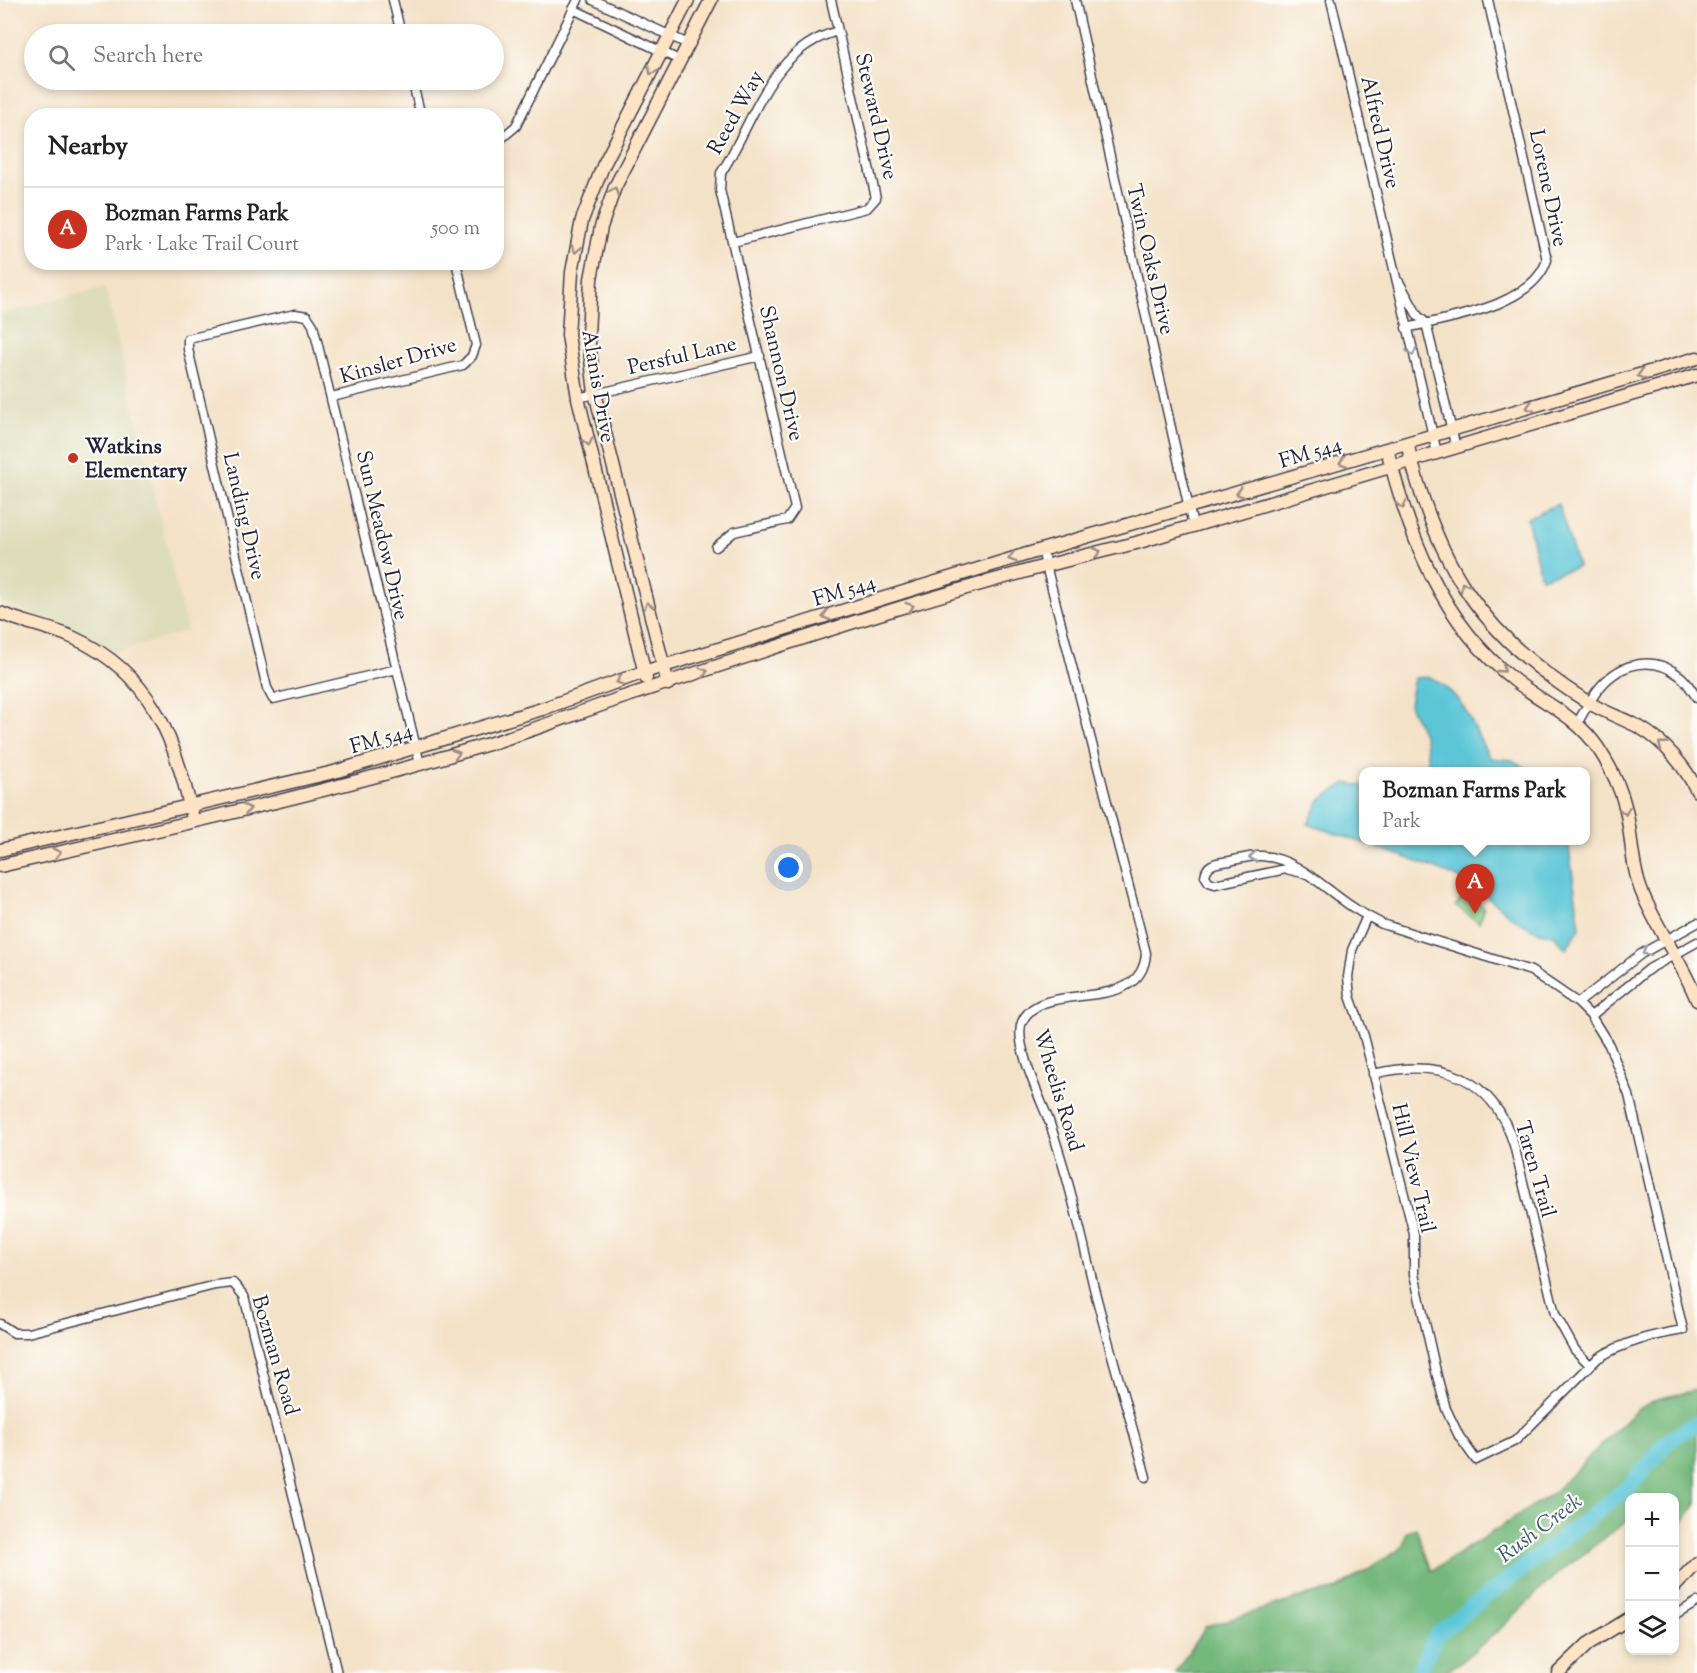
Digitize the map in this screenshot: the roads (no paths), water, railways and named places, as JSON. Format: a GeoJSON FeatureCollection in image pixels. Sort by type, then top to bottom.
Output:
{"type":"FeatureCollection","features":[{"type":"Feature","properties":{"kind":"main road","name":"Alanis Drive"},"geometry":{"type":"LineString","coordinates":[[649,689],[578,398],[568,335],[572,272],[582,220],[603,166],[688,0]]}},
{"type":"Feature","properties":{"kind":"main road","name":"Alanis Drive"},"geometry":{"type":"LineString","coordinates":[[668,684],[595,393],[588,334],[591,279],[602,227],[615,187],[711,0]]}},
{"type":"Feature","properties":{"kind":"main road","name":"FM 544"},"geometry":{"type":"LineString","coordinates":[[0,850],[334,772],[542,709],[663,666],[1042,550],[1697,358]]}},
{"type":"Feature","properties":{"kind":"main road","name":"FM 544"},"geometry":{"type":"LineString","coordinates":[[0,866],[339,788],[576,716],[649,689],[856,623],[1046,566],[1192,526],[1697,375]]}},
{"type":"Feature","properties":{"kind":"main road"},"geometry":{"type":"LineString","coordinates":[[1407,443],[1439,546],[1483,615],[1499,635],[1551,679],[1589,703],[1642,729],[1671,752],[1690,777],[1697,791]]}},
{"type":"Feature","properties":{"kind":"main road"},"geometry":{"type":"LineString","coordinates":[[1386,449],[1408,525],[1425,567],[1441,596],[1490,659],[1515,680],[1578,722],[1612,770],[1626,809],[1632,856],[1641,890],[1697,1000]]}},
{"type":"Feature","properties":{"kind":"main road"},"geometry":{"type":"LineString","coordinates":[[0,613],[76,639],[119,668],[140,687],[172,739],[185,778],[194,822]]}},
{"type":"Feature","properties":{"kind":"main road"},"geometry":{"type":"LineString","coordinates":[[1465,628],[1483,615]]}},
{"type":"Feature","properties":{"kind":"main road"},"geometry":{"type":"LineString","coordinates":[[1679,1582],[1697,1563]]}},
{"type":"Feature","properties":{"kind":"main road"},"geometry":{"type":"LineString","coordinates":[[1558,1673],[1588,1644],[1625,1621]]}},
{"type":"Feature","properties":{"kind":"street"},"geometry":{"type":"LineString","coordinates":[[393,0],[399,24]]}},
{"type":"Feature","properties":{"kind":"street"},"geometry":{"type":"LineString","coordinates":[[504,136],[516,126],[578,0]]}},
{"type":"Feature","properties":{"kind":"street"},"geometry":{"type":"LineString","coordinates":[[593,0],[688,44]]}},
{"type":"Feature","properties":{"kind":"street","name":"Steward Drive"},"geometry":{"type":"LineString","coordinates":[[733,242],[863,209],[874,202],[875,189],[831,0]]}},
{"type":"Feature","properties":{"kind":"street","name":"Twin Oaks Drive"},"geometry":{"type":"LineString","coordinates":[[1075,0],[1192,526]]}},
{"type":"Feature","properties":{"kind":"street","name":"Alfred Drive"},"geometry":{"type":"LineString","coordinates":[[1331,0],[1437,453]]}},
{"type":"Feature","properties":{"kind":"street","name":"Lorene Drive"},"geometry":{"type":"LineString","coordinates":[[1406,328],[1505,301],[1533,280],[1545,266],[1547,260],[1488,0]]}},
{"type":"Feature","properties":{"kind":"street"},"geometry":{"type":"LineString","coordinates":[[573,9],[680,60]]}},
{"type":"Feature","properties":{"kind":"street","name":"Reed Way"},"geometry":{"type":"LineString","coordinates":[[733,242],[720,190],[721,173],[772,79],[787,59],[806,44],[838,31]]}},
{"type":"Feature","properties":{"kind":"street"},"geometry":{"type":"LineString","coordinates":[[414,90],[419,108]]}},
{"type":"Feature","properties":{"kind":"street","name":"Shannon Drive"},"geometry":{"type":"LineString","coordinates":[[716,547],[734,532],[787,520],[794,513],[795,503],[733,242]]}},
{"type":"Feature","properties":{"kind":"street","name":"Kinsler Drive"},"geometry":{"type":"LineString","coordinates":[[332,397],[463,365],[472,356],[476,345],[458,270]]}},
{"type":"Feature","properties":{"kind":"street","name":"Alfred Drive"},"geometry":{"type":"LineString","coordinates":[[1394,273],[1412,306],[1426,323],[1456,447]]}},
{"type":"Feature","properties":{"kind":"street","name":"Sun Meadow Drive"},"geometry":{"type":"LineString","coordinates":[[188,339],[295,314],[307,316],[313,326],[420,764]]}},
{"type":"Feature","properties":{"kind":"street","name":"Landing Drive"},"geometry":{"type":"LineString","coordinates":[[188,339],[190,361],[267,687],[273,699],[397,669]]}},
{"type":"Feature","properties":{"kind":"street","name":"Persful Lane"},"geometry":{"type":"LineString","coordinates":[[578,398],[760,356]]}},
{"type":"Feature","properties":{"kind":"street","name":"Wheelis Road"},"geometry":{"type":"LineString","coordinates":[[1042,550],[1146,953],[1142,972],[1128,986],[1096,995],[1042,1004],[1025,1015],[1020,1032],[1024,1053],[1058,1147],[1146,1477]]}},
{"type":"Feature","properties":{"kind":"street"},"geometry":{"type":"LineString","coordinates":[[1578,722],[1601,686],[1618,671],[1641,662],[1663,665],[1682,677],[1697,698]]}},
{"type":"Feature","properties":{"kind":"street"},"geometry":{"type":"LineString","coordinates":[[1307,874],[1286,869],[1215,884],[1209,882],[1205,876],[1211,864],[1260,855],[1285,861],[1307,874],[1367,916],[1402,931],[1502,959],[1531,970],[1578,1003],[1591,1016],[1609,1045],[1629,1095],[1683,1330],[1660,1334],[1614,1348],[1590,1365]]}},
{"type":"Feature","properties":{"kind":"street","name":"Hill View Trail"},"geometry":{"type":"LineString","coordinates":[[1367,916],[1352,950],[1348,977],[1352,1006],[1364,1036],[1414,1234],[1414,1274],[1437,1376],[1446,1409],[1459,1436],[1476,1460],[1515,1441],[1590,1365]]}},
{"type":"Feature","properties":{"kind":"street"},"geometry":{"type":"LineString","coordinates":[[1578,1003],[1641,954],[1697,923]]}},
{"type":"Feature","properties":{"kind":"street"},"geometry":{"type":"LineString","coordinates":[[1591,1016],[1649,969],[1697,942]]}},
{"type":"Feature","properties":{"kind":"street","name":"Taren Trail"},"geometry":{"type":"LineString","coordinates":[[1373,1074],[1401,1067],[1426,1067],[1450,1072],[1475,1085],[1495,1106],[1508,1127],[1514,1144],[1555,1314],[1575,1350],[1590,1365]]}},
{"type":"Feature","properties":{"kind":"street","name":"Bozman Road"},"geometry":{"type":"LineString","coordinates":[[0,1324],[8,1331],[28,1333],[215,1285],[233,1283],[244,1296],[337,1673]]}},
{"type":"Feature","properties":{"kind":"street"},"geometry":{"type":"LineString","coordinates":[[1679,1613],[1697,1602]]}},
{"type":"Feature","properties":{"kind":"water"},"geometry":{"type":"Polygon","coordinates":[[[1558,504],[1578,567],[1541,578],[1527,518],[1558,504]]]}},
{"type":"Feature","properties":{"kind":"water"},"geometry":{"type":"Polygon","coordinates":[[[1430,677],[1453,694],[1467,712],[1490,758],[1512,760],[1525,767],[1429,767],[1425,738],[1409,705],[1414,678],[1430,677]]]}},
{"type":"Feature","properties":{"kind":"water"},"geometry":{"type":"Polygon","coordinates":[[[1346,783],[1359,785],[1359,842],[1308,824],[1320,800],[1346,783]]]}},
{"type":"Feature","properties":{"kind":"water"},"geometry":{"type":"Polygon","coordinates":[[[1369,845],[1569,845],[1580,928],[1566,949],[1554,935],[1526,926],[1514,919],[1472,885],[1369,845]]]}},
{"type":"Feature","properties":{"kind":"waterway","name":"Rush Creek"},"geometry":{"type":"LineString","coordinates":[[1418,1673],[1437,1634],[1629,1487],[1668,1441],[1697,1423]]}},
{"type":"Feature","properties":{"kind":"place","name":"Watkins Elementary"},"geometry":{"type":"Point","coordinates":[73,458]}},
{"type":"Feature","properties":{"kind":"place","name":"Bozman Farms Park"},"geometry":{"type":"Point","coordinates":[1475,914]}}]}
